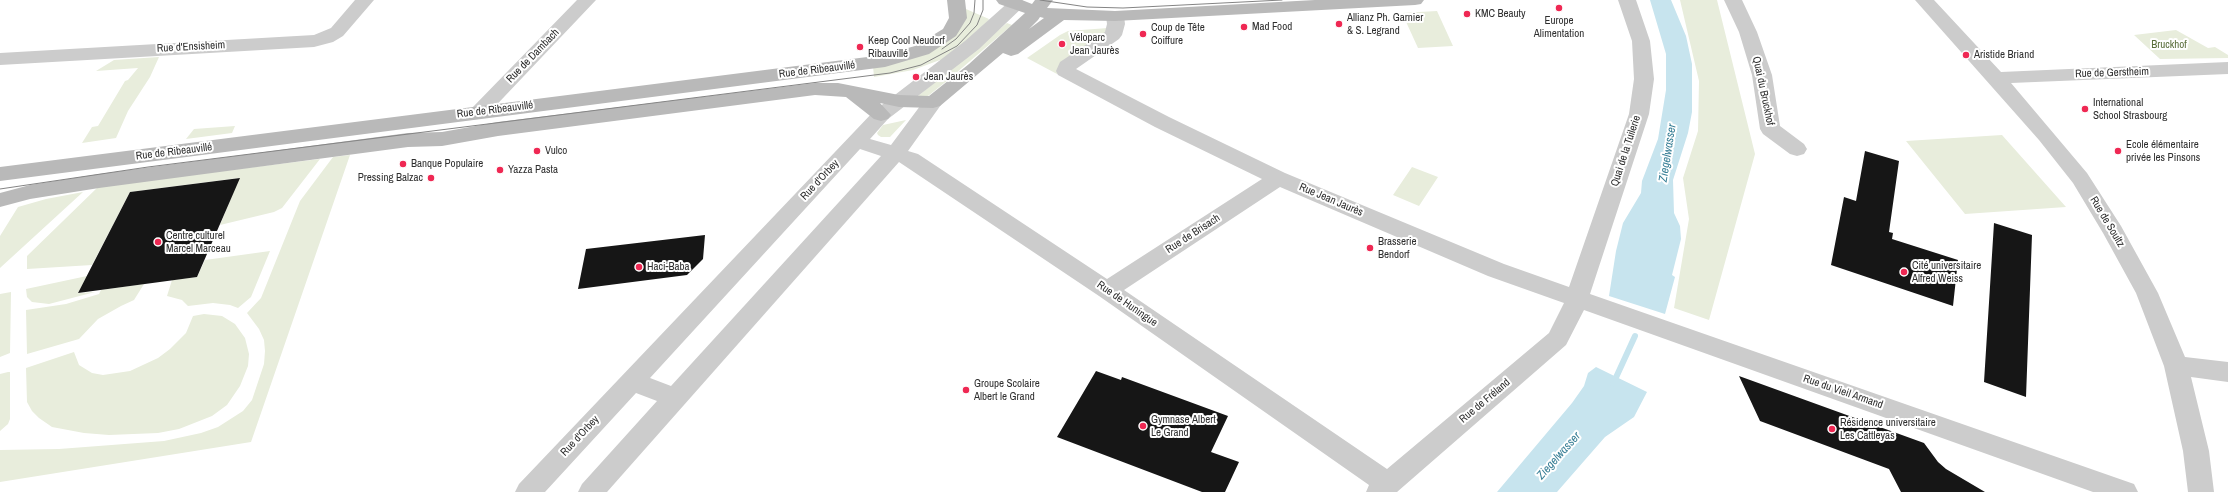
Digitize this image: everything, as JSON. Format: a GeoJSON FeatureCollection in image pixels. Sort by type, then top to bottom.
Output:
{"type":"FeatureCollection","features":[{"type":"Feature","properties":{"kind":"street","name":"Rue d'Ensisheim"},"geometry":{"type":"LineString","coordinates":[[0,59],[152,49],[314,41],[326,38],[337,32],[365,0]]}},
{"type":"Feature","properties":{"kind":"street","name":"Rue de Dambach"},"geometry":{"type":"LineString","coordinates":[[479,112],[587,0]]}},
{"type":"Feature","properties":{"kind":"street","name":"Rue de Ribeauvillé"},"geometry":{"type":"LineString","coordinates":[[0,174],[885,61],[922,50],[943,38],[950,32],[958,18],[956,0]]}},
{"type":"Feature","properties":{"kind":"street"},"geometry":{"type":"LineString","coordinates":[[976,68],[1026,3],[1060,15],[1115,16],[1415,0]]}},
{"type":"Feature","properties":{"kind":"street","name":"Quai de la Tuilerie"},"geometry":{"type":"LineString","coordinates":[[1577,298],[1639,114],[1644,79],[1641,41],[1627,0]]}},
{"type":"Feature","properties":{"kind":"street","name":"Quai du Bruckhof"},"geometry":{"type":"LineString","coordinates":[[1733,0],[1748,32],[1762,75],[1770,129],[1797,148]]}},
{"type":"Feature","properties":{"kind":"street","name":"Rue de Soultz"},"geometry":{"type":"LineString","coordinates":[[1924,0],[1996,78],[2080,178],[2113,231],[2147,293],[2176,366],[2196,451],[2200,492]]}},
{"type":"Feature","properties":{"kind":"street","name":"Rue d'Orbey"},"geometry":{"type":"LineString","coordinates":[[528,492],[881,115],[1026,3]]}},
{"type":"Feature","properties":{"kind":"street"},"geometry":{"type":"LineString","coordinates":[[591,492],[896,153],[924,112],[933,102],[976,68],[1004,54],[1060,15]]}},
{"type":"Feature","properties":{"kind":"street","name":"Rue Jean Jaurès"},"geometry":{"type":"LineString","coordinates":[[1115,16],[1116,24],[1113,35],[1067,66],[1065,71],[1162,122],[1278,178],[1496,270],[1607,309]]}},
{"type":"Feature","properties":{"kind":"street","name":"Rue de Gerstheim"},"geometry":{"type":"LineString","coordinates":[[1996,78],[2228,68]]}},
{"type":"Feature","properties":{"kind":"street","name":"Rue de Ribeauvillé"},"geometry":{"type":"LineString","coordinates":[[0,200],[30,192],[99,181],[408,140],[442,139],[498,129],[815,88],[850,92],[898,101],[933,102]]}},
{"type":"Feature","properties":{"kind":"street","name":"Rue de Ribeauvillé"},"geometry":{"type":"LineString","coordinates":[[850,92],[869,104],[881,115]]}},
{"type":"Feature","properties":{"kind":"street","name":"Rue de Huningue"},"geometry":{"type":"LineString","coordinates":[[856,141],[912,159],[1108,290],[1383,488]]}},
{"type":"Feature","properties":{"kind":"street","name":"Rue de Brisach"},"geometry":{"type":"LineString","coordinates":[[1108,290],[1278,178]]}},
{"type":"Feature","properties":{"kind":"street","name":"Rue de Fréland"},"geometry":{"type":"LineString","coordinates":[[1383,488],[1558,339],[1577,298]]}},
{"type":"Feature","properties":{"kind":"street","name":"Rue du Vieil Armand"},"geometry":{"type":"LineString","coordinates":[[1607,309],[2125,492]]}},
{"type":"Feature","properties":{"kind":"street"},"geometry":{"type":"LineString","coordinates":[[2176,366],[2228,372]]}},
{"type":"Feature","properties":{"kind":"street"},"geometry":{"type":"LineString","coordinates":[[632,380],[676,398]]}},
{"type":"Feature","properties":{"kind":"green space"},"geometry":{"type":"Polygon","coordinates":[[[1680,0],[1717,0],[1755,154],[1709,320],[1674,308],[1689,219],[1683,178],[1698,131],[1699,81],[1680,0]]]}},
{"type":"Feature","properties":{"kind":"green space"},"geometry":{"type":"Polygon","coordinates":[[[966,9],[989,19],[986,24],[943,61],[940,60],[913,70],[874,77],[873,66],[920,55],[966,9]]]}},
{"type":"Feature","properties":{"kind":"green space"},"geometry":{"type":"Polygon","coordinates":[[[1437,11],[1453,46],[1418,48],[1402,13],[1437,11]]]}},
{"type":"Feature","properties":{"kind":"green space"},"geometry":{"type":"Polygon","coordinates":[[[1007,23],[1012,25],[948,80],[928,96],[918,96],[1007,23]]]}},
{"type":"Feature","properties":{"kind":"green space"},"geometry":{"type":"Polygon","coordinates":[[[1108,28],[1109,35],[1057,74],[1027,58],[1068,31],[1108,28]]]}},
{"type":"Feature","properties":{"kind":"green space","name":"Bruckhof"},"geometry":{"type":"Polygon","coordinates":[[[2176,30],[2208,48],[2215,47],[2228,55],[2228,58],[2160,59],[2134,35],[2176,30]]]}},
{"type":"Feature","properties":{"kind":"green space"},"geometry":{"type":"Polygon","coordinates":[[[159,57],[150,77],[128,111],[116,138],[82,143],[92,127],[98,126],[125,81],[128,80],[138,68],[96,71],[114,60],[159,57]]]}},
{"type":"Feature","properties":{"kind":"green space"},"geometry":{"type":"Polygon","coordinates":[[[906,120],[890,137],[881,137],[877,133],[883,125],[906,120]]]}},
{"type":"Feature","properties":{"kind":"green space"},"geometry":{"type":"Polygon","coordinates":[[[235,126],[232,133],[186,139],[194,129],[235,126]]]}},
{"type":"Feature","properties":{"kind":"green space"},"geometry":{"type":"Polygon","coordinates":[[[2002,135],[2066,207],[1965,214],[1906,141],[2002,135]]]}},
{"type":"Feature","properties":{"kind":"green space"},"geometry":{"type":"Polygon","coordinates":[[[350,155],[251,442],[0,482],[0,450],[59,449],[164,441],[201,433],[218,427],[243,411],[252,400],[264,364],[265,351],[264,340],[259,329],[247,313],[261,298],[300,201],[333,157],[350,155]]]}},
{"type":"Feature","properties":{"kind":"green space"},"geometry":{"type":"Polygon","coordinates":[[[320,159],[282,208],[274,212],[220,225],[239,178],[130,192],[92,265],[27,269],[27,256],[99,186],[320,159]]]}},
{"type":"Feature","properties":{"kind":"green space"},"geometry":{"type":"Polygon","coordinates":[[[1412,167],[1438,177],[1419,206],[1393,195],[1412,167]]]}},
{"type":"Feature","properties":{"kind":"green space"},"geometry":{"type":"Polygon","coordinates":[[[83,192],[0,268],[0,236],[18,207],[46,199],[83,192]]]}},
{"type":"Feature","properties":{"kind":"green space"},"geometry":{"type":"Polygon","coordinates":[[[270,251],[251,297],[238,308],[230,305],[213,303],[188,306],[182,300],[167,296],[172,280],[197,277],[205,260],[270,251]]]}},
{"type":"Feature","properties":{"kind":"green space"},"geometry":{"type":"Polygon","coordinates":[[[87,276],[78,293],[95,292],[49,304],[32,302],[27,297],[26,289],[87,276]]]}},
{"type":"Feature","properties":{"kind":"green space"},"geometry":{"type":"Polygon","coordinates":[[[144,284],[134,300],[98,319],[79,339],[27,354],[26,310],[66,304],[99,294],[101,290],[144,284]]]}},
{"type":"Feature","properties":{"kind":"green space"},"geometry":{"type":"Polygon","coordinates":[[[11,292],[10,353],[0,357],[0,294],[11,292]]]}},
{"type":"Feature","properties":{"kind":"green space"},"geometry":{"type":"Polygon","coordinates":[[[204,314],[222,316],[235,324],[245,338],[249,354],[248,366],[240,386],[227,405],[212,416],[179,429],[158,433],[109,435],[84,433],[52,427],[32,411],[27,402],[26,368],[74,352],[79,365],[92,373],[103,375],[130,371],[158,358],[170,349],[186,333],[193,316],[204,314]]]}},
{"type":"Feature","properties":{"kind":"green space"},"geometry":{"type":"Polygon","coordinates":[[[10,372],[10,419],[8,424],[0,431],[0,374],[10,372]]]}},
{"type":"Feature","properties":{"kind":"water"},"geometry":{"type":"Polygon","coordinates":[[[1650,0],[1671,0],[1686,36],[1692,64],[1692,112],[1688,133],[1673,180],[1674,213],[1680,226],[1681,239],[1672,275],[1675,277],[1665,314],[1609,296],[1616,251],[1623,223],[1641,193],[1642,181],[1658,139],[1666,90],[1666,54],[1650,0]]]}},
{"type":"Feature","properties":{"kind":"water"},"geometry":{"type":"Polygon","coordinates":[[[1596,367],[1647,392],[1634,417],[1605,437],[1557,492],[1497,492],[1572,403],[1584,386],[1588,373],[1596,367]]]}},
{"type":"Feature","properties":{"kind":"building"},"geometry":{"type":"Polygon","coordinates":[[[1865,151],[1899,161],[1889,232],[1893,233],[1892,239],[1958,260],[1953,306],[1831,265],[1844,197],[1856,201],[1865,151]]]}},
{"type":"Feature","properties":{"kind":"building","name":"Centre culturel Marcel Marceau"},"geometry":{"type":"Polygon","coordinates":[[[240,178],[197,277],[78,293],[130,192],[240,178]]]}},
{"type":"Feature","properties":{"kind":"building"},"geometry":{"type":"Polygon","coordinates":[[[1994,223],[2032,235],[2026,397],[1984,382],[1994,223]]]}},
{"type":"Feature","properties":{"kind":"building","name":"Haci-Baba"},"geometry":{"type":"Polygon","coordinates":[[[705,235],[703,259],[687,275],[578,289],[586,249],[705,235]]]}},
{"type":"Feature","properties":{"kind":"building","name":"Gymnase Albert Le Grand"},"geometry":{"type":"Polygon","coordinates":[[[1096,371],[1121,380],[1122,377],[1228,416],[1211,452],[1239,462],[1225,492],[1202,492],[1057,437],[1096,371]]]}},
{"type":"Feature","properties":{"kind":"building","name":"Résidence universitaire Les Cattleyas"},"geometry":{"type":"Polygon","coordinates":[[[1739,376],[1924,443],[1938,462],[1946,469],[1985,492],[1901,492],[1889,469],[1760,421],[1739,376]]]}},
{"type":"Feature","properties":{"kind":"waterway","name":"Ziegelwasser"},"geometry":{"type":"LineString","coordinates":[[1613,384],[1635,336]]}},
{"type":"Feature","properties":{"kind":"tram line"},"geometry":{"type":"LineString","coordinates":[[942,49],[956,39],[970,23],[974,13],[975,0]]}},
{"type":"Feature","properties":{"kind":"tram line"},"geometry":{"type":"LineString","coordinates":[[0,189],[148,167],[890,73],[921,65],[957,46],[977,25],[983,10],[983,0]]}},
{"type":"Feature","properties":{"kind":"tram line"},"geometry":{"type":"LineString","coordinates":[[1040,0],[1087,7],[1123,8],[1282,0]]}},
{"type":"Feature","properties":{"kind":"place","name":"Europe Alimentation"},"geometry":{"type":"Point","coordinates":[1559,8]}},
{"type":"Feature","properties":{"kind":"place","name":"KMC Beauty"},"geometry":{"type":"Point","coordinates":[1467,14]}},
{"type":"Feature","properties":{"kind":"place","name":"Allianz Ph. Garnier & S. Legrand"},"geometry":{"type":"Point","coordinates":[1339,24]}},
{"type":"Feature","properties":{"kind":"place","name":"Mad Food"},"geometry":{"type":"Point","coordinates":[1244,27]}},
{"type":"Feature","properties":{"kind":"place","name":"Coup de Tête Coiffure"},"geometry":{"type":"Point","coordinates":[1143,34]}},
{"type":"Feature","properties":{"kind":"place","name":"Véloparc Jean Jaurès"},"geometry":{"type":"Point","coordinates":[1062,44]}},
{"type":"Feature","properties":{"kind":"place","name":"Keep Cool Neudorf Ribauvillé"},"geometry":{"type":"Point","coordinates":[860,47]}},
{"type":"Feature","properties":{"kind":"place","name":"Aristide Briand"},"geometry":{"type":"Point","coordinates":[1966,55]}},
{"type":"Feature","properties":{"kind":"place","name":"Jean Jaurès"},"geometry":{"type":"Point","coordinates":[916,77]}},
{"type":"Feature","properties":{"kind":"place","name":"International School Strasbourg"},"geometry":{"type":"Point","coordinates":[2085,109]}},
{"type":"Feature","properties":{"kind":"place","name":"Vulco"},"geometry":{"type":"Point","coordinates":[537,151]}},
{"type":"Feature","properties":{"kind":"place","name":"Ecole élémentaire privée les Pinsons"},"geometry":{"type":"Point","coordinates":[2118,151]}},
{"type":"Feature","properties":{"kind":"place","name":"Banque Populaire"},"geometry":{"type":"Point","coordinates":[403,164]}},
{"type":"Feature","properties":{"kind":"place","name":"Yazza Pasta"},"geometry":{"type":"Point","coordinates":[500,170]}},
{"type":"Feature","properties":{"kind":"place","name":"Pressing Balzac"},"geometry":{"type":"Point","coordinates":[431,178]}},
{"type":"Feature","properties":{"kind":"place","name":"Centre culturel Marcel Marceau"},"geometry":{"type":"Point","coordinates":[158,242]}},
{"type":"Feature","properties":{"kind":"place","name":"Brasserie Bendorf"},"geometry":{"type":"Point","coordinates":[1370,248]}},
{"type":"Feature","properties":{"kind":"place","name":"Haci-Baba"},"geometry":{"type":"Point","coordinates":[639,267]}},
{"type":"Feature","properties":{"kind":"place","name":"Cité universitaire Alfred Weiss"},"geometry":{"type":"Point","coordinates":[1904,272]}},
{"type":"Feature","properties":{"kind":"place","name":"Groupe Scolaire Albert le Grand"},"geometry":{"type":"Point","coordinates":[966,390]}},
{"type":"Feature","properties":{"kind":"place","name":"Gymnase Albert Le Grand"},"geometry":{"type":"Point","coordinates":[1143,426]}},
{"type":"Feature","properties":{"kind":"place","name":"Résidence universitaire Les Cattleyas"},"geometry":{"type":"Point","coordinates":[1832,429]}}]}
